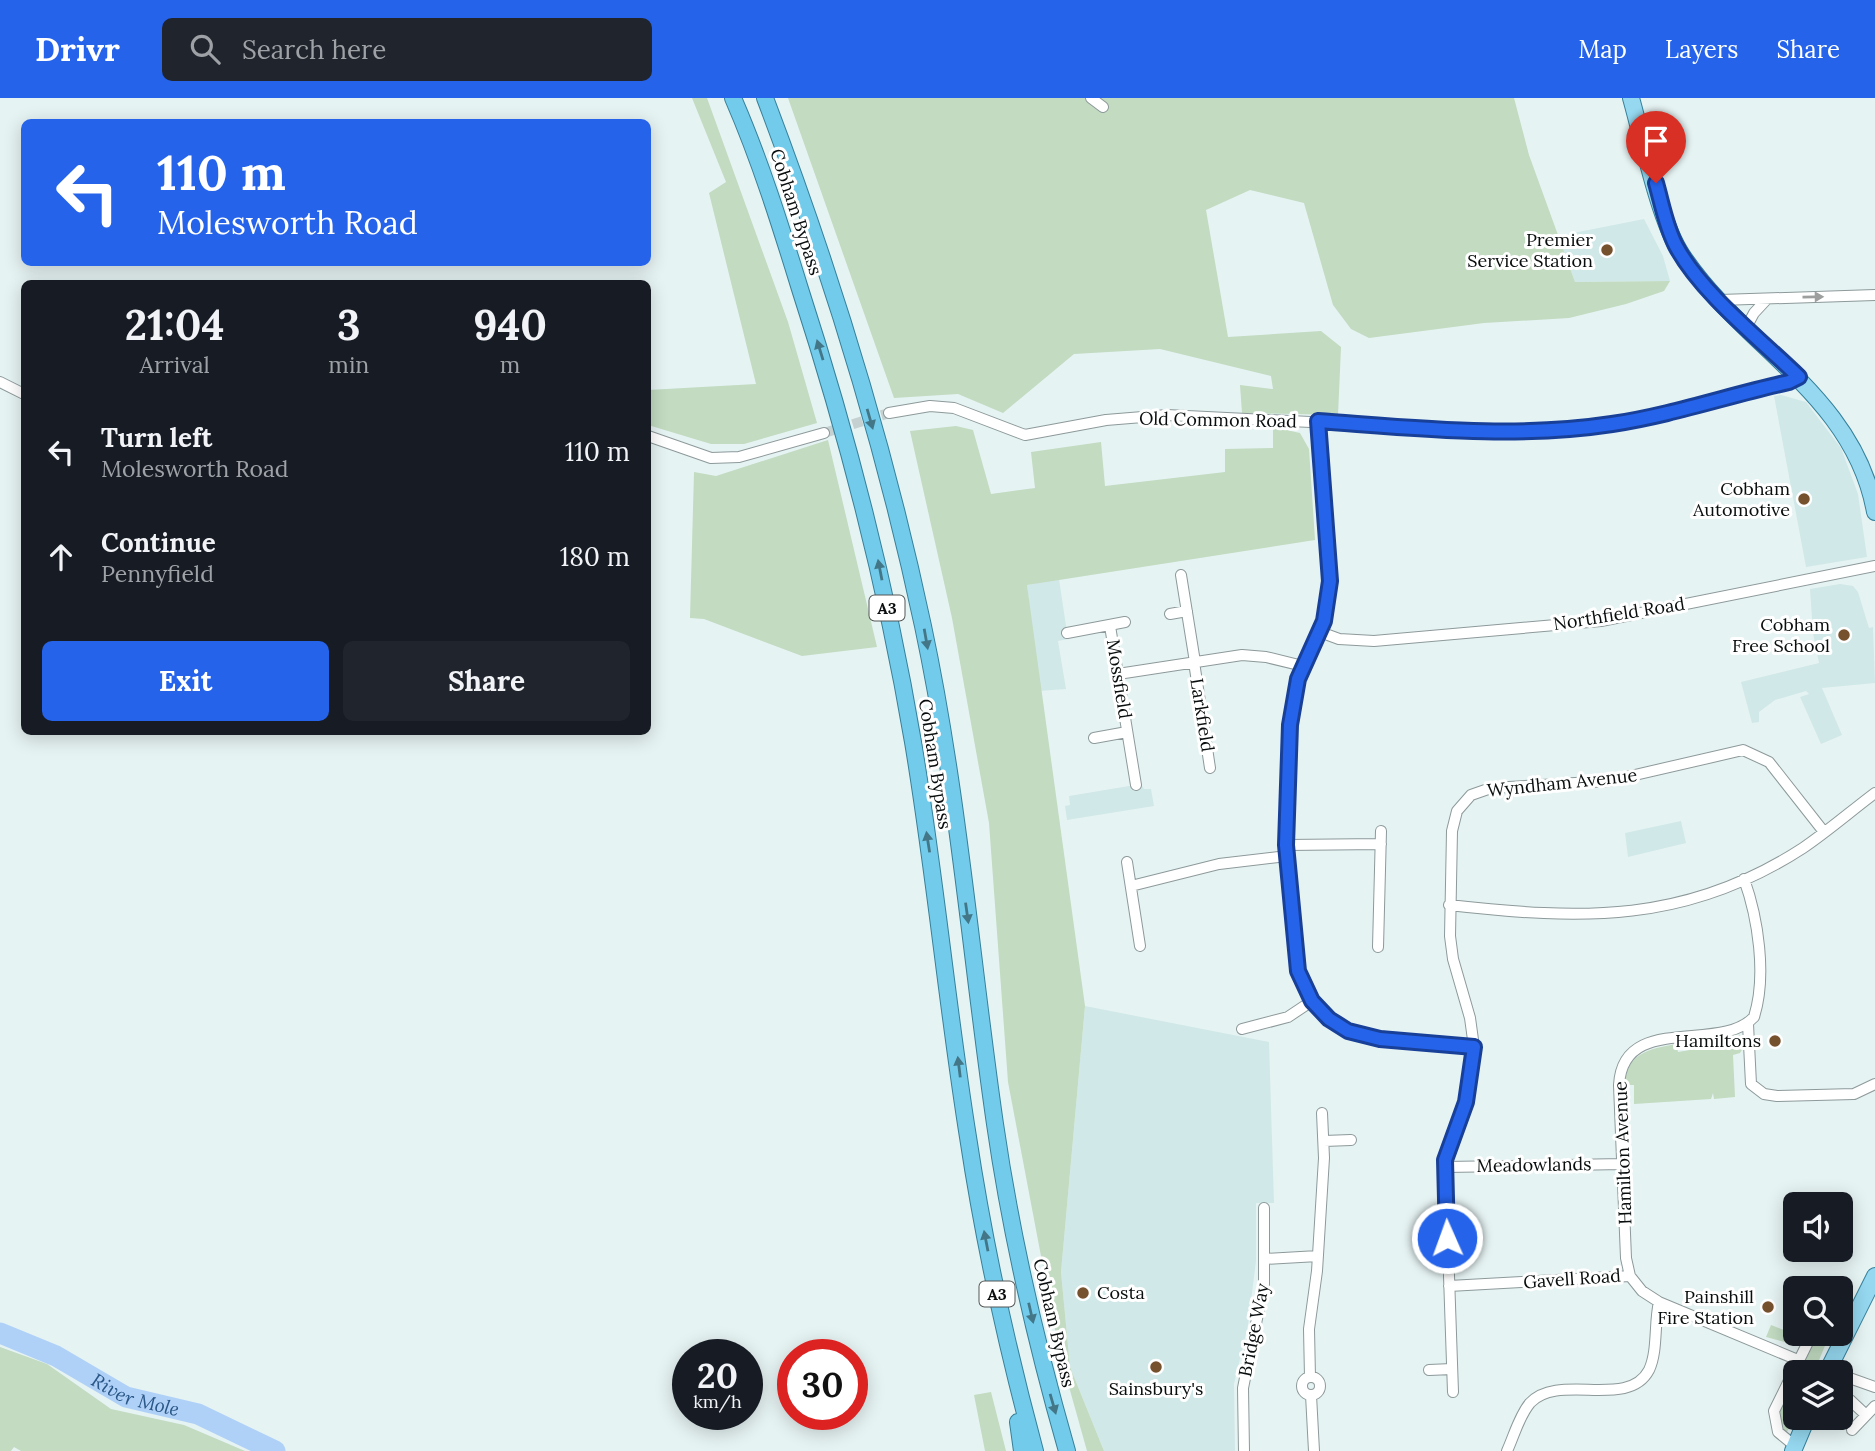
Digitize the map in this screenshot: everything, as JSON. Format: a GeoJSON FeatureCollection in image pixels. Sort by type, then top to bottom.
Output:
{"type":"FeatureCollection","features":[{"type":"Feature","properties":{"kind":"highway","name":"Cobham Bypass"},"geometry":{"type":"LineString","coordinates":[[733,98],[756,151],[820,351],[878,557],[915,755],[942,931],[967,1135],[1008,1346],[1035,1451]]}},
{"type":"Feature","properties":{"kind":"highway","name":"Cobham Bypass"},"geometry":{"type":"LineString","coordinates":[[765,98],[842,321],[886,472],[923,627],[947,762],[995,1126],[1014,1235],[1045,1376],[1067,1451]]}},
{"type":"Feature","properties":{"kind":"highway"},"geometry":{"type":"LineString","coordinates":[[1008,1346],[1022,1451]]}},
{"type":"Feature","properties":{"kind":"main road"},"geometry":{"type":"LineString","coordinates":[[1631,98],[1676,245],[1720,300],[1831,412],[1850,441],[1864,473],[1875,512]]}},
{"type":"Feature","properties":{"kind":"main road"},"geometry":{"type":"LineString","coordinates":[[1853,1307],[1875,1276]]}},
{"type":"Feature","properties":{"kind":"main road"},"geometry":{"type":"LineString","coordinates":[[1794,1449],[1802,1430]]}},
{"type":"Feature","properties":{"kind":"street"},"geometry":{"type":"LineString","coordinates":[[1091,98],[1103,107]]}},
{"type":"Feature","properties":{"kind":"street"},"geometry":{"type":"LineString","coordinates":[[1720,300],[1875,295]]}},
{"type":"Feature","properties":{"kind":"street"},"geometry":{"type":"LineString","coordinates":[[1747,326],[1754,313],[1767,299]]}},
{"type":"Feature","properties":{"kind":"street","name":"Old Common Road"},"geometry":{"type":"LineString","coordinates":[[889,414],[930,406],[954,408],[1025,435],[1106,421],[1167,415],[1484,432],[1566,430],[1660,415],[1789,382],[1799,377]]}},
{"type":"Feature","properties":{"kind":"street"},"geometry":{"type":"LineString","coordinates":[[0,382],[21,392]]}},
{"type":"Feature","properties":{"kind":"street"},"geometry":{"type":"LineString","coordinates":[[1318,421],[1330,581],[1327,608],[1320,632],[1303,667],[1290,725],[1286,851],[1298,971],[1312,1001],[1329,1019],[1359,1034],[1474,1047]]}},
{"type":"Feature","properties":{"kind":"street"},"geometry":{"type":"LineString","coordinates":[[651,437],[711,458],[739,457],[824,433]]}},
{"type":"Feature","properties":{"kind":"street","name":"Northfield Road"},"geometry":{"type":"LineString","coordinates":[[1320,632],[1339,639],[1374,641],[1601,621],[1875,566]]}},
{"type":"Feature","properties":{"kind":"street","name":"Larkfield"},"geometry":{"type":"LineString","coordinates":[[1181,575],[1210,768]]}},
{"type":"Feature","properties":{"kind":"street"},"geometry":{"type":"LineString","coordinates":[[1170,614],[1187,611]]}},
{"type":"Feature","properties":{"kind":"street","name":"Mossfield"},"geometry":{"type":"LineString","coordinates":[[1067,633],[1125,622]]}},
{"type":"Feature","properties":{"kind":"street","name":"Mossfield"},"geometry":{"type":"LineString","coordinates":[[1110,626],[1136,785]]}},
{"type":"Feature","properties":{"kind":"street","name":"Larkfield"},"geometry":{"type":"LineString","coordinates":[[1118,674],[1254,656],[1303,667]]}},
{"type":"Feature","properties":{"kind":"street","name":"Mossfield"},"geometry":{"type":"LineString","coordinates":[[1094,738],[1127,733]]}},
{"type":"Feature","properties":{"kind":"street","name":"Wyndham Avenue"},"geometry":{"type":"LineString","coordinates":[[1453,1392],[1445,1167],[1449,1145],[1468,1095],[1474,1047],[1470,1018],[1451,951],[1449,905],[1455,817],[1466,799],[1491,788],[1618,780],[1728,751],[1743,750],[1769,762],[1824,832]]}},
{"type":"Feature","properties":{"kind":"street"},"geometry":{"type":"LineString","coordinates":[[1449,905],[1526,914],[1604,914],[1679,904],[1744,879],[1804,847],[1875,793]]}},
{"type":"Feature","properties":{"kind":"street"},"geometry":{"type":"LineString","coordinates":[[1378,947],[1381,831]]}},
{"type":"Feature","properties":{"kind":"street"},"geometry":{"type":"LineString","coordinates":[[1131,886],[1286,851],[1381,844]]}},
{"type":"Feature","properties":{"kind":"street"},"geometry":{"type":"LineString","coordinates":[[1127,862],[1140,946]]}},
{"type":"Feature","properties":{"kind":"street"},"geometry":{"type":"LineString","coordinates":[[1744,879],[1755,910],[1759,942],[1757,1007],[1748,1024],[1751,1084],[1764,1094],[1854,1094],[1875,1084]]}},
{"type":"Feature","properties":{"kind":"street"},"geometry":{"type":"LineString","coordinates":[[1242,1029],[1288,1017],[1312,1001]]}},
{"type":"Feature","properties":{"kind":"street","name":"Hamilton Avenue"},"geometry":{"type":"LineString","coordinates":[[1630,1276],[1626,1258],[1620,1076],[1629,1055],[1649,1043],[1748,1024]]}},
{"type":"Feature","properties":{"kind":"street"},"geometry":{"type":"LineString","coordinates":[[1314,1451],[1311,1395],[1306,1393],[1302,1385],[1310,1377],[1309,1329],[1318,1256],[1324,1141],[1322,1113]]}},
{"type":"Feature","properties":{"kind":"street"},"geometry":{"type":"LineString","coordinates":[[1324,1141],[1351,1140]]}},
{"type":"Feature","properties":{"kind":"street","name":"Meadowlands"},"geometry":{"type":"LineString","coordinates":[[1445,1167],[1623,1164]]}},
{"type":"Feature","properties":{"kind":"street","name":"Bridge Way"},"geometry":{"type":"LineString","coordinates":[[1244,1451],[1243,1388],[1262,1297],[1265,1259],[1264,1208]]}},
{"type":"Feature","properties":{"kind":"street"},"geometry":{"type":"LineString","coordinates":[[1265,1259],[1318,1256]]}},
{"type":"Feature","properties":{"kind":"street","name":"Gavell Road"},"geometry":{"type":"LineString","coordinates":[[1449,1286],[1630,1276],[1642,1291],[1659,1302],[1798,1360]]}},
{"type":"Feature","properties":{"kind":"street"},"geometry":{"type":"LineString","coordinates":[[1507,1451],[1525,1410],[1537,1397],[1559,1390],[1622,1389],[1641,1380],[1652,1361],[1659,1302]]}},
{"type":"Feature","properties":{"kind":"street"},"geometry":{"type":"LineString","coordinates":[[1798,1360],[1806,1346]]}},
{"type":"Feature","properties":{"kind":"street"},"geometry":{"type":"LineString","coordinates":[[1429,1370],[1452,1369]]}},
{"type":"Feature","properties":{"kind":"street"},"geometry":{"type":"LineString","coordinates":[[1853,1379],[1875,1387]]}},
{"type":"Feature","properties":{"kind":"street"},"geometry":{"type":"LineString","coordinates":[[1783,1394],[1773,1417],[1782,1437],[1794,1449]]}},
{"type":"Feature","properties":{"kind":"street"},"geometry":{"type":"LineString","coordinates":[[1853,1403],[1866,1415]]}},
{"type":"Feature","properties":{"kind":"street"},"geometry":{"type":"LineString","coordinates":[[1853,1429],[1875,1406]]}},
{"type":"Feature","properties":{"kind":"shaded area"},"geometry":{"type":"Polygon","coordinates":[[[1644,219],[1663,256],[1670,281],[1575,282],[1558,236],[1644,219]]]}},
{"type":"Feature","properties":{"kind":"shaded area"},"geometry":{"type":"Polygon","coordinates":[[[1781,395],[1806,402],[1841,448],[1858,494],[1867,557],[1806,567],[1774,396],[1781,395]]]}},
{"type":"Feature","properties":{"kind":"shaded area"},"geometry":{"type":"Polygon","coordinates":[[[1059,579],[1068,639],[1058,641],[1066,689],[1039,691],[1027,585],[1059,579]]]}},
{"type":"Feature","properties":{"kind":"shaded area","name":"Cobham Free School"},"geometry":{"type":"Polygon","coordinates":[[[1840,584],[1853,586],[1858,592],[1869,628],[1873,627],[1875,683],[1822,688],[1842,735],[1821,744],[1800,697],[1809,694],[1806,691],[1775,700],[1759,712],[1759,722],[1752,723],[1741,682],[1819,663],[1813,633],[1810,589],[1840,584]]]}},
{"type":"Feature","properties":{"kind":"shaded area"},"geometry":{"type":"Polygon","coordinates":[[[1141,784],[1144,789],[1151,789],[1154,806],[1067,820],[1065,806],[1070,805],[1069,796],[1141,784]]]}},
{"type":"Feature","properties":{"kind":"shaded area"},"geometry":{"type":"Polygon","coordinates":[[[1681,821],[1686,843],[1628,857],[1625,833],[1681,821]]]}},
{"type":"Feature","properties":{"kind":"shaded area"},"geometry":{"type":"Polygon","coordinates":[[[1085,1006],[1269,1042],[1274,1203],[1256,1203],[1256,1261],[1248,1325],[1234,1384],[1235,1451],[1104,1451],[1070,1367],[1061,1272],[1085,1006]]]}},
{"type":"Feature","properties":{"kind":"green space"},"geometry":{"type":"Polygon","coordinates":[[[692,98],[707,98],[788,322],[817,423],[744,444],[711,444],[651,426],[651,390],[756,384],[709,193],[726,182],[692,98]]]}},
{"type":"Feature","properties":{"kind":"green space"},"geometry":{"type":"Polygon","coordinates":[[[788,98],[1514,98],[1529,155],[1575,282],[1670,281],[1664,291],[1626,304],[1569,318],[1484,323],[1369,338],[1351,329],[1333,305],[1304,203],[1250,190],[1206,210],[1228,337],[1321,331],[1341,347],[1338,415],[1242,413],[1240,385],[1273,389],[1271,376],[1160,349],[1074,354],[1003,413],[958,394],[894,398],[788,98]]]}},
{"type":"Feature","properties":{"kind":"green space"},"geometry":{"type":"Polygon","coordinates":[[[956,426],[973,430],[991,494],[1035,488],[1031,452],[1101,442],[1105,486],[1225,472],[1225,449],[1273,448],[1273,427],[1300,433],[1309,449],[1315,540],[1027,585],[1085,1006],[1061,1272],[1070,1367],[1104,1451],[1087,1451],[1059,1351],[1008,1082],[989,823],[952,618],[910,431],[956,426]]]}},
{"type":"Feature","properties":{"kind":"green space"},"geometry":{"type":"Polygon","coordinates":[[[828,440],[877,647],[802,656],[704,619],[690,618],[694,472],[716,476],[828,440]]]}},
{"type":"Feature","properties":{"kind":"green space"},"geometry":{"type":"Polygon","coordinates":[[[1725,1035],[1740,1035],[1745,1045],[1740,1053],[1733,1055],[1735,1097],[1714,1099],[1713,1093],[1711,1099],[1634,1104],[1634,1085],[1625,1085],[1626,1074],[1634,1059],[1641,1054],[1676,1044],[1678,1052],[1726,1044],[1725,1035]]]}},
{"type":"Feature","properties":{"kind":"green space"},"geometry":{"type":"Polygon","coordinates":[[[1771,1325],[1783,1330],[1783,1342],[1766,1337],[1771,1325]]]}},
{"type":"Feature","properties":{"kind":"green space"},"geometry":{"type":"Polygon","coordinates":[[[1810,1346],[1825,1346],[1819,1360],[1803,1360],[1810,1346]]]}},
{"type":"Feature","properties":{"kind":"green space"},"geometry":{"type":"Polygon","coordinates":[[[0,1347],[47,1364],[111,1409],[184,1425],[245,1451],[21,1451],[14,1447],[11,1451],[0,1451],[0,1347]]]}},
{"type":"Feature","properties":{"kind":"green space"},"geometry":{"type":"Polygon","coordinates":[[[991,1392],[1006,1451],[985,1451],[974,1395],[991,1392]]]}},
{"type":"Feature","properties":{"kind":"green space"},"geometry":{"type":"Polygon","coordinates":[[[1783,1401],[1783,1430],[1788,1430],[1787,1432],[1782,1430],[1778,1412],[1783,1401]]]}},
{"type":"Feature","properties":{"kind":"waterway","name":"River Mole"},"geometry":{"type":"LineString","coordinates":[[0,1333],[56,1356],[126,1397],[198,1414],[275,1451]]}},
{"type":"Feature","properties":{"kind":"tunnel"},"geometry":{"type":"LineString","coordinates":[[824,433],[889,413]]}},
{"type":"Feature","properties":{"kind":"place","name":"Premier Service Station"},"geometry":{"type":"Point","coordinates":[1607,250]}},
{"type":"Feature","properties":{"kind":"place","name":"Cobham Automotive"},"geometry":{"type":"Point","coordinates":[1804,499]}},
{"type":"Feature","properties":{"kind":"place","name":"Cobham Free School"},"geometry":{"type":"Point","coordinates":[1844,635]}},
{"type":"Feature","properties":{"kind":"place","name":"Hamiltons"},"geometry":{"type":"Point","coordinates":[1775,1041]}},
{"type":"Feature","properties":{"kind":"place","name":"Costa"},"geometry":{"type":"Point","coordinates":[1083,1293]}},
{"type":"Feature","properties":{"kind":"place","name":"Painshill Fire Station"},"geometry":{"type":"Point","coordinates":[1768,1307]}},
{"type":"Feature","properties":{"kind":"place","name":"Sainsbury's"},"geometry":{"type":"Point","coordinates":[1156,1367]}},
{"type":"Feature","properties":{"kind":"route"},"geometry":{"type":"LineString","coordinates":[[1447,1238],[1445,1160],[1470,1088],[1474,1047],[1380,1039],[1348,1031],[1320,1011],[1301,983],[1298,971],[1286,845],[1290,725],[1298,679],[1324,621],[1330,581],[1318,421],[1484,432],[1566,430],[1660,415],[1789,382],[1799,377],[1720,300],[1686,260],[1671,234],[1656,183]]}}]}
